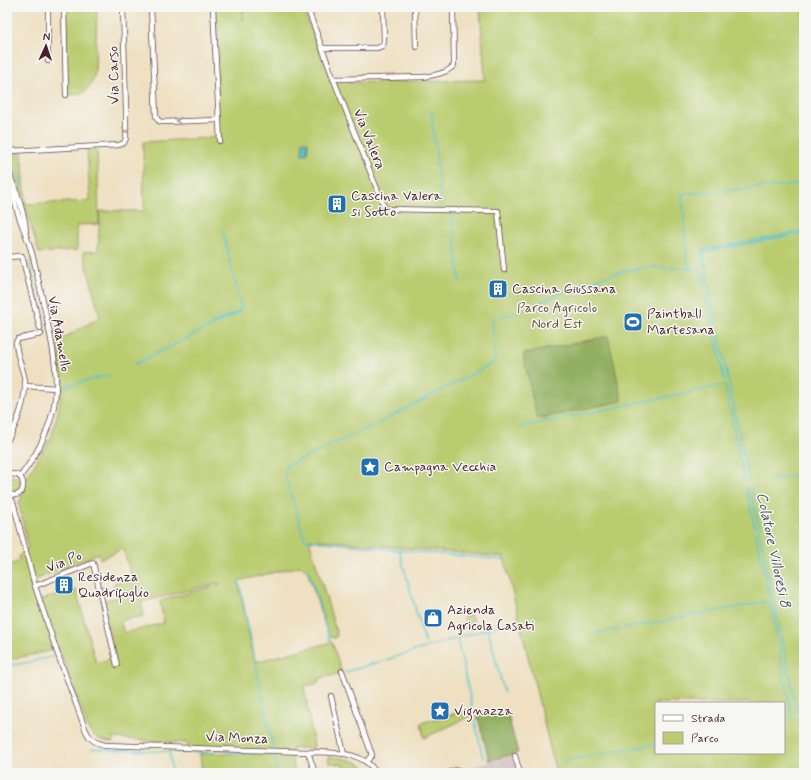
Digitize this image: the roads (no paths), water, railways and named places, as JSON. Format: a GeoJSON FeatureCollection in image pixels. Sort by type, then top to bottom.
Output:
{"type":"FeatureCollection","features":[{"type":"Feature","properties":{"kind":"street"},"geometry":{"type":"LineString","coordinates":[[48,7],[48,61]]}},
{"type":"Feature","properties":{"kind":"street"},"geometry":{"type":"LineString","coordinates":[[64,7],[66,95]]}},
{"type":"Feature","properties":{"kind":"street","name":"Via Carso"},"geometry":{"type":"LineString","coordinates":[[8,149],[119,145],[124,143],[126,138],[126,117],[123,7]]}},
{"type":"Feature","properties":{"kind":"street"},"geometry":{"type":"LineString","coordinates":[[151,7],[157,120],[163,122],[218,120]]}},
{"type":"Feature","properties":{"kind":"street"},"geometry":{"type":"LineString","coordinates":[[213,7],[220,141]]}},
{"type":"Feature","properties":{"kind":"street","name":"Via Valera"},"geometry":{"type":"LineString","coordinates":[[307,7],[333,79],[385,209],[498,212],[504,270]]}},
{"type":"Feature","properties":{"kind":"street"},"geometry":{"type":"LineString","coordinates":[[322,48],[377,48],[382,46],[384,42],[383,7]]}},
{"type":"Feature","properties":{"kind":"street"},"geometry":{"type":"LineString","coordinates":[[415,7],[416,47]]}},
{"type":"Feature","properties":{"kind":"street"},"geometry":{"type":"LineString","coordinates":[[333,79],[423,77],[449,70],[454,63],[453,7]]}},
{"type":"Feature","properties":{"kind":"street"},"geometry":{"type":"LineString","coordinates":[[7,161],[10,156],[8,149]]}},
{"type":"Feature","properties":{"kind":"street","name":"Via Adamello"},"geometry":{"type":"LineString","coordinates":[[7,167],[13,186],[13,197],[33,258],[52,343],[56,388],[52,415],[44,437],[33,458],[20,476]]}},
{"type":"Feature","properties":{"kind":"street"},"geometry":{"type":"LineString","coordinates":[[7,257],[22,256],[40,328]]}},
{"type":"Feature","properties":{"kind":"street"},"geometry":{"type":"LineString","coordinates":[[7,440],[19,417],[25,386],[16,341],[18,339],[41,334]]}},
{"type":"Feature","properties":{"kind":"street"},"geometry":{"type":"LineString","coordinates":[[25,386],[56,388]]}},
{"type":"Feature","properties":{"kind":"street"},"geometry":{"type":"LineString","coordinates":[[7,476],[14,474],[20,476],[23,481],[24,486],[15,501],[15,508]]}},
{"type":"Feature","properties":{"kind":"street"},"geometry":{"type":"LineString","coordinates":[[7,494],[14,495],[19,493]]}},
{"type":"Feature","properties":{"kind":"street"},"geometry":{"type":"LineString","coordinates":[[7,494],[12,500],[15,508],[35,586]]}},
{"type":"Feature","properties":{"kind":"street"},"geometry":{"type":"LineString","coordinates":[[7,510],[15,508]]}},
{"type":"Feature","properties":{"kind":"street","name":"Via Po"},"geometry":{"type":"LineString","coordinates":[[35,586],[92,563],[117,665]]}},
{"type":"Feature","properties":{"kind":"street","name":"Via Monza"},"geometry":{"type":"LineString","coordinates":[[35,586],[86,731],[91,739],[98,743],[105,745],[344,754],[356,757],[366,762],[376,773]]}},
{"type":"Feature","properties":{"kind":"street"},"geometry":{"type":"LineString","coordinates":[[342,671],[372,755],[366,762]]}},
{"type":"Feature","properties":{"kind":"street"},"geometry":{"type":"LineString","coordinates":[[330,696],[344,754]]}},
{"type":"Feature","properties":{"kind":"street"},"geometry":{"type":"LineString","coordinates":[[308,752],[315,773]]}},
{"type":"Feature","properties":{"kind":"street"},"geometry":{"type":"LineString","coordinates":[[515,756],[520,773]]}},
{"type":"Feature","properties":{"kind":"street"},"geometry":{"type":"LineString","coordinates":[[447,773],[457,770],[464,773]]}},
{"type":"Feature","properties":{"kind":"water"},"geometry":{"type":"Polygon","coordinates":[[[303,141],[308,142],[307,154],[302,154],[303,141]]]}},
{"type":"Feature","properties":{"kind":"waterway"},"geometry":{"type":"LineString","coordinates":[[431,110],[438,170]]}},
{"type":"Feature","properties":{"kind":"waterway"},"geometry":{"type":"LineString","coordinates":[[17,167],[22,185],[21,188]]}},
{"type":"Feature","properties":{"kind":"waterway"},"geometry":{"type":"LineString","coordinates":[[438,172],[439,180]]}},
{"type":"Feature","properties":{"kind":"waterway"},"geometry":{"type":"LineString","coordinates":[[439,183],[440,192]]}},
{"type":"Feature","properties":{"kind":"waterway"},"geometry":{"type":"LineString","coordinates":[[688,268],[682,194],[804,184]]}},
{"type":"Feature","properties":{"kind":"waterway"},"geometry":{"type":"LineString","coordinates":[[440,195],[442,207]]}},
{"type":"Feature","properties":{"kind":"waterway"},"geometry":{"type":"LineString","coordinates":[[446,213],[452,213],[460,283]]}},
{"type":"Feature","properties":{"kind":"waterway","name":"Colatore Villoresi 8"},"geometry":{"type":"LineString","coordinates":[[705,268],[702,254],[703,250],[804,231]]}},
{"type":"Feature","properties":{"kind":"waterway"},"geometry":{"type":"LineString","coordinates":[[212,324],[239,311],[241,307],[223,232]]}},
{"type":"Feature","properties":{"kind":"waterway","name":"Colatore Villoresi 8"},"geometry":{"type":"LineString","coordinates":[[707,268],[703,254],[705,252],[804,233]]}},
{"type":"Feature","properties":{"kind":"waterway"},"geometry":{"type":"LineString","coordinates":[[29,261],[42,317]]}},
{"type":"Feature","properties":{"kind":"waterway"},"geometry":{"type":"LineString","coordinates":[[499,317],[515,313],[585,283],[627,270],[651,267],[701,269]]}},
{"type":"Feature","properties":{"kind":"waterway"},"geometry":{"type":"LineString","coordinates":[[701,269],[724,379]]}},
{"type":"Feature","properties":{"kind":"waterway","name":"Colatore Villoresi 8"},"geometry":{"type":"LineString","coordinates":[[706,272],[749,480]]}},
{"type":"Feature","properties":{"kind":"waterway"},"geometry":{"type":"LineString","coordinates":[[135,364],[240,312]]}},
{"type":"Feature","properties":{"kind":"waterway"},"geometry":{"type":"LineString","coordinates":[[495,318],[492,319],[495,362],[375,425],[286,466],[285,476],[305,540],[505,560]]}},
{"type":"Feature","properties":{"kind":"waterway"},"geometry":{"type":"LineString","coordinates":[[42,321],[45,331]]}},
{"type":"Feature","properties":{"kind":"waterway"},"geometry":{"type":"LineString","coordinates":[[56,353],[58,360],[58,377]]}},
{"type":"Feature","properties":{"kind":"waterway"},"geometry":{"type":"LineString","coordinates":[[63,387],[109,375]]}},
{"type":"Feature","properties":{"kind":"waterway"},"geometry":{"type":"LineString","coordinates":[[519,427],[725,385],[744,481]]}},
{"type":"Feature","properties":{"kind":"waterway"},"geometry":{"type":"LineString","coordinates":[[770,480],[804,474]]}},
{"type":"Feature","properties":{"kind":"waterway","name":"Colatore Villoresi 8"},"geometry":{"type":"LineString","coordinates":[[750,486],[797,712]]}},
{"type":"Feature","properties":{"kind":"waterway","name":"Colatore Villoresi 8"},"geometry":{"type":"LineString","coordinates":[[746,487],[769,596]]}},
{"type":"Feature","properties":{"kind":"waterway"},"geometry":{"type":"LineString","coordinates":[[399,550],[425,643]]}},
{"type":"Feature","properties":{"kind":"waterway"},"geometry":{"type":"LineString","coordinates":[[307,567],[330,641]]}},
{"type":"Feature","properties":{"kind":"waterway"},"geometry":{"type":"LineString","coordinates":[[239,581],[273,748]]}},
{"type":"Feature","properties":{"kind":"waterway"},"geometry":{"type":"LineString","coordinates":[[593,634],[770,601],[791,713]]}},
{"type":"Feature","properties":{"kind":"waterway"},"geometry":{"type":"LineString","coordinates":[[346,672],[516,620]]}},
{"type":"Feature","properties":{"kind":"waterway"},"geometry":{"type":"LineString","coordinates":[[488,629],[504,692]]}},
{"type":"Feature","properties":{"kind":"waterway"},"geometry":{"type":"LineString","coordinates":[[457,638],[483,758]]}},
{"type":"Feature","properties":{"kind":"waterway"},"geometry":{"type":"LineString","coordinates":[[7,666],[55,656]]}},
{"type":"Feature","properties":{"kind":"waterway","name":"Colatore Villoresi 8"},"geometry":{"type":"LineString","coordinates":[[798,717],[804,748]]}},
{"type":"Feature","properties":{"kind":"waterway"},"geometry":{"type":"LineString","coordinates":[[785,719],[792,718]]}},
{"type":"Feature","properties":{"kind":"waterway"},"geometry":{"type":"LineString","coordinates":[[563,761],[655,744]]}},
{"type":"Feature","properties":{"kind":"waterway"},"geometry":{"type":"LineString","coordinates":[[92,749],[219,753]]}},
{"type":"Feature","properties":{"kind":"waterway"},"geometry":{"type":"LineString","coordinates":[[169,751],[172,773]]}},
{"type":"Feature","properties":{"kind":"waterway"},"geometry":{"type":"LineString","coordinates":[[226,753],[288,754]]}},
{"type":"Feature","properties":{"kind":"waterway"},"geometry":{"type":"LineString","coordinates":[[274,753],[278,773]]}},
{"type":"Feature","properties":{"kind":"place","name":"Cascina Valera si Sotto"},"geometry":{"type":"Point","coordinates":[337,204]}},
{"type":"Feature","properties":{"kind":"place","name":"Cascina Giussana"},"geometry":{"type":"Point","coordinates":[498,289]}},
{"type":"Feature","properties":{"kind":"place","name":"Paintball Martesana"},"geometry":{"type":"Point","coordinates":[633,322]}},
{"type":"Feature","properties":{"kind":"place","name":"Campagna Vecchia"},"geometry":{"type":"Point","coordinates":[370,467]}},
{"type":"Feature","properties":{"kind":"place","name":"Residenza Quadrifoglio"},"geometry":{"type":"Point","coordinates":[64,585]}},
{"type":"Feature","properties":{"kind":"place","name":"Azienda Agricola Casati"},"geometry":{"type":"Point","coordinates":[433,618]}},
{"type":"Feature","properties":{"kind":"place","name":"Vignazza"},"geometry":{"type":"Point","coordinates":[440,711]}},
{"type":"Feature","properties":{"kind":"park label","name":"Parco Agricolo Nord Est"},"geometry":{"type":"Point","coordinates":[557,316]}}]}
